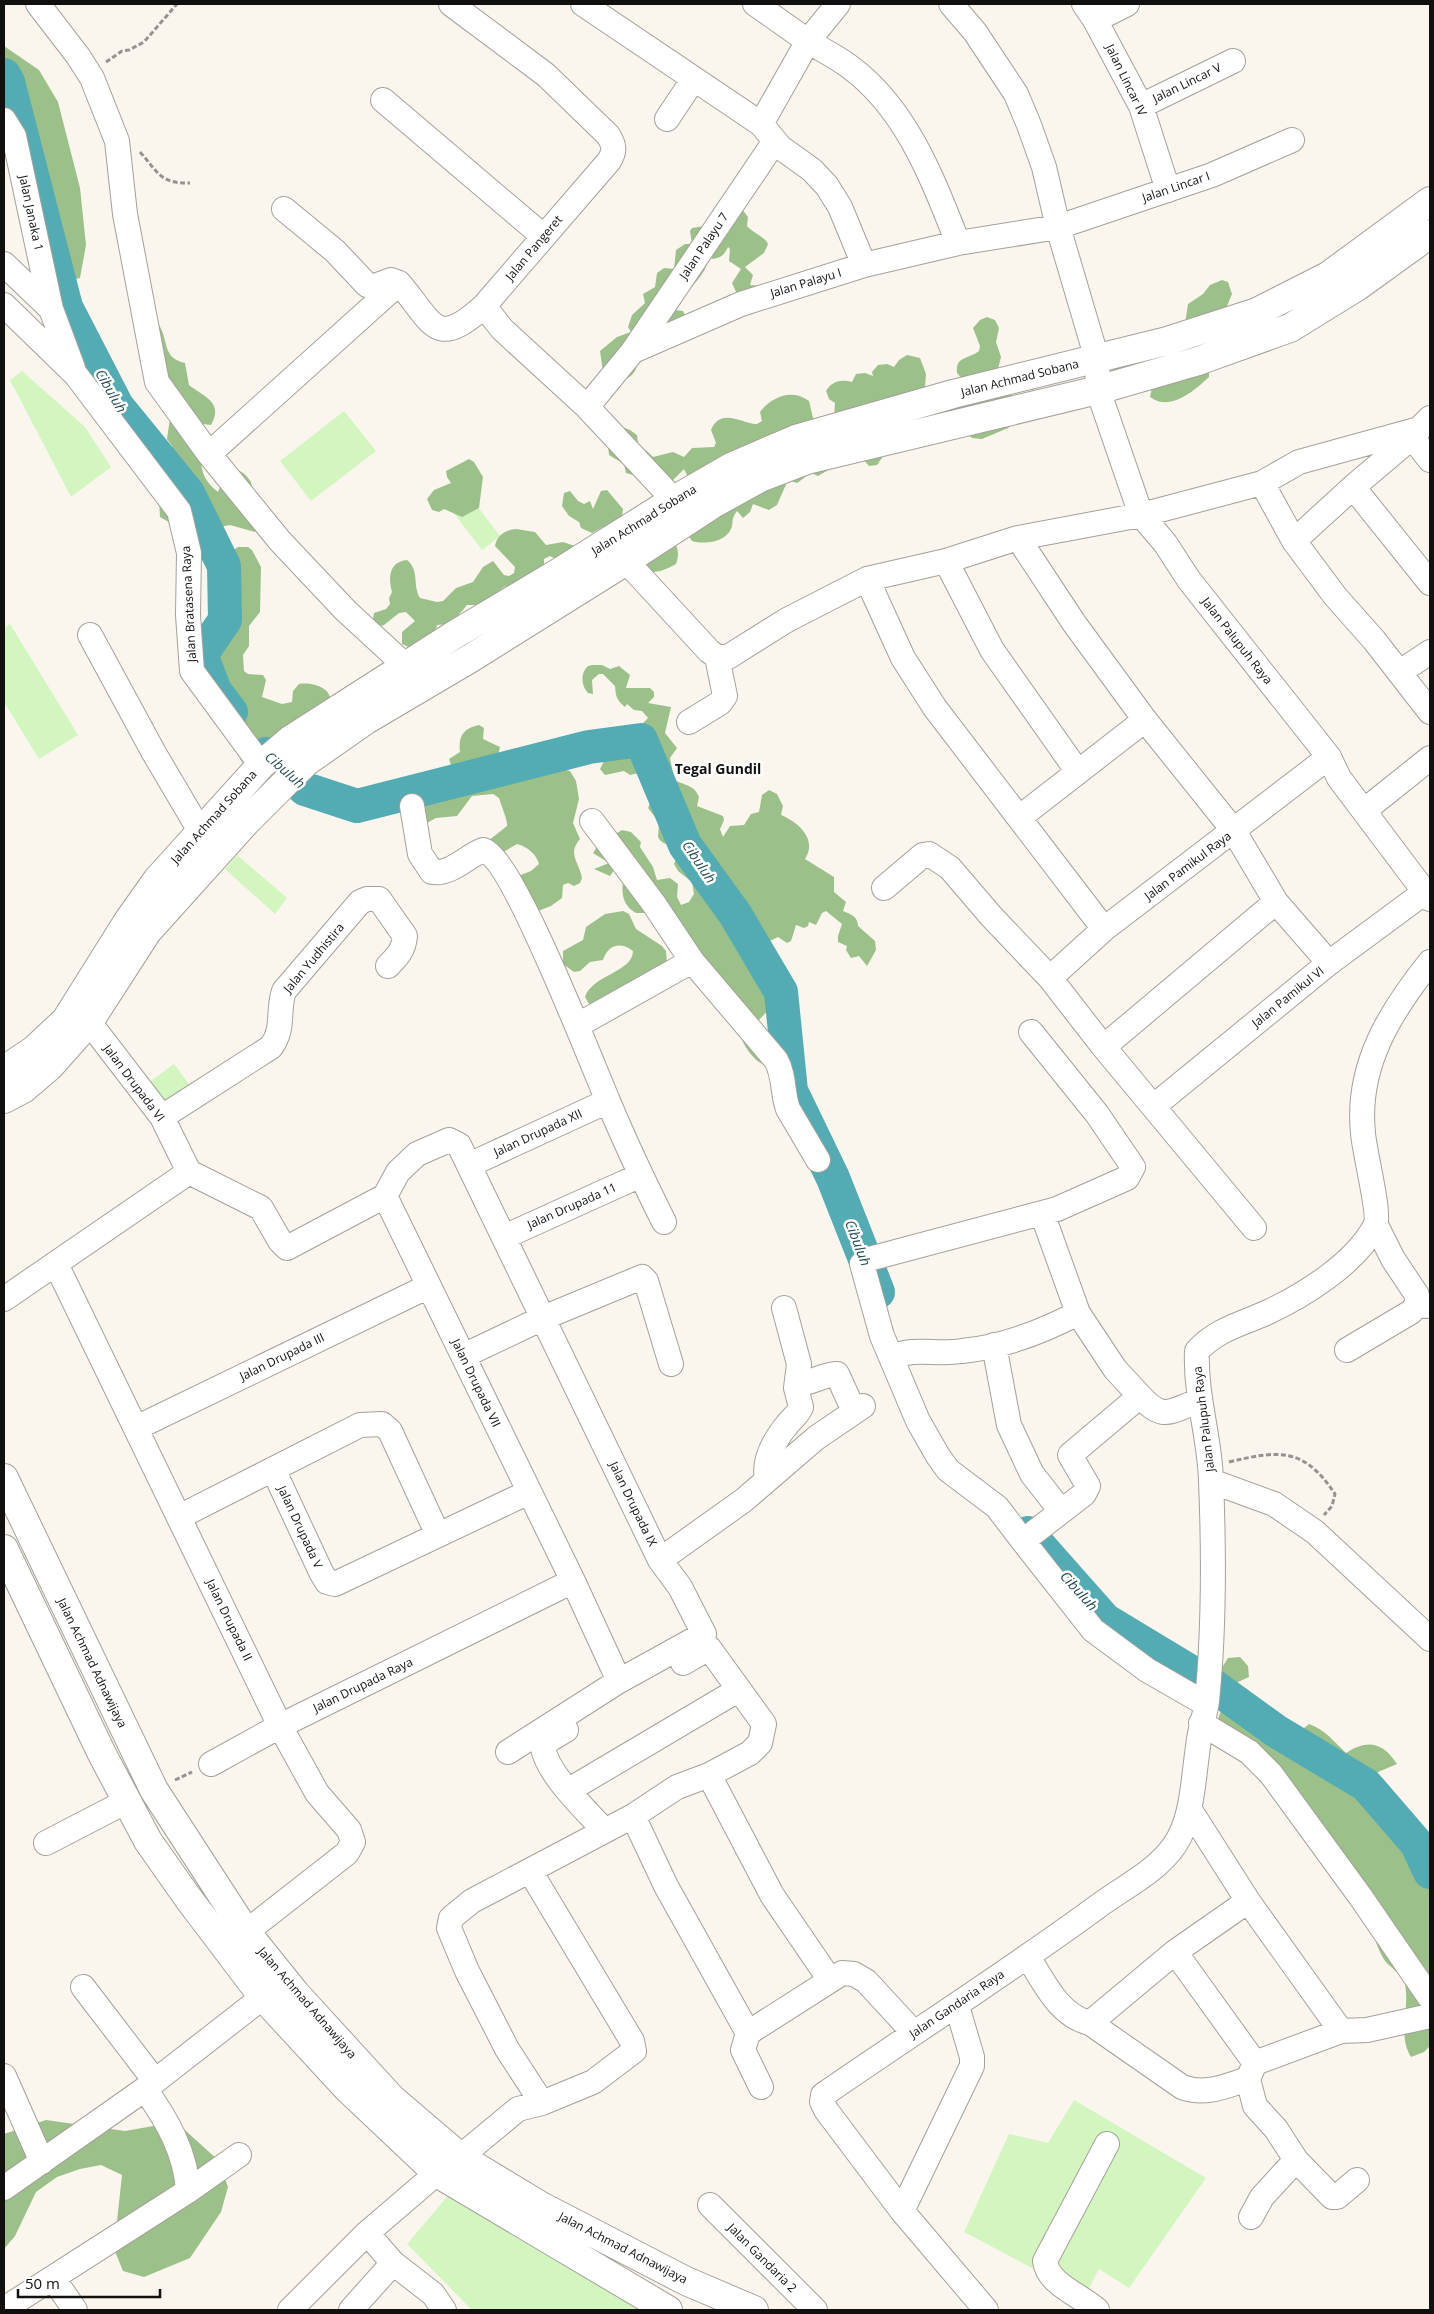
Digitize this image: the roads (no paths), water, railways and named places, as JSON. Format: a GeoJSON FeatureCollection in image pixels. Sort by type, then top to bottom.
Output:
{"type":"FeatureCollection","features":[{"type":"Feature","properties":{"kind":"main road","name":"Jalan Achmad Sobana"},"geometry":{"type":"LineString","coordinates":[[4,1070],[34,1050],[66,1020],[142,900],[157,880],[263,763],[298,751],[366,720],[426,684],[626,561],[713,504],[760,478],[796,438],[953,394],[1167,341],[1257,312],[1328,276],[1430,201]]}},
{"type":"Feature","properties":{"kind":"main road","name":"Jalan Achmad Sobana"},"geometry":{"type":"LineString","coordinates":[[4,1099],[23,1089],[50,1066],[89,1022],[147,932],[274,792],[298,751],[406,666],[674,500],[733,466],[775,460],[807,460],[1098,390],[1198,362],[1290,328],[1358,286],[1430,234]]}},
{"type":"Feature","properties":{"kind":"main road"},"geometry":{"type":"LineString","coordinates":[[1276,302],[1290,328]]}},
{"type":"Feature","properties":{"kind":"main road","name":"Jalan Achmad Adnawijaya"},"geometry":{"type":"LineString","coordinates":[[4,1478],[154,1790],[246,1932],[296,1994],[392,2099],[460,2157],[541,2206],[686,2281],[754,2310]]}},
{"type":"Feature","properties":{"kind":"main road","name":"Jalan Achmad Adnawijaya"},"geometry":{"type":"LineString","coordinates":[[4,1548],[78,1706],[148,1841],[263,1997],[347,2088],[437,2173],[668,2310]]}},
{"type":"Feature","properties":{"kind":"main road"},"geometry":{"type":"LineString","coordinates":[[78,1706],[105,1691]]}},
{"type":"Feature","properties":{"kind":"main road"},"geometry":{"type":"LineString","coordinates":[[437,2173],[460,2157]]}},
{"type":"Feature","properties":{"kind":"street"},"geometry":{"type":"LineString","coordinates":[[38,4],[78,56],[92,78],[117,141],[125,214],[157,382],[209,454],[280,541],[346,611],[426,684]]}},
{"type":"Feature","properties":{"kind":"street","name":"Jalan Pangeret"},"geometry":{"type":"LineString","coordinates":[[399,283],[434,326],[442,330],[460,326],[484,306],[608,162],[614,152],[614,143],[608,135],[546,76],[451,4]]}},
{"type":"Feature","properties":{"kind":"street"},"geometry":{"type":"LineString","coordinates":[[583,4],[768,133],[812,170],[827,186],[840,207],[864,265]]}},
{"type":"Feature","properties":{"kind":"street"},"geometry":{"type":"LineString","coordinates":[[755,4],[808,41],[851,67],[883,98],[912,138],[958,243]]}},
{"type":"Feature","properties":{"kind":"street","name":"Jalan Palayu 7"},"geometry":{"type":"LineString","coordinates":[[633,351],[768,133],[808,41],[838,4]]}},
{"type":"Feature","properties":{"kind":"street","name":"Jalan Palupuh Raya"},"geometry":{"type":"LineString","coordinates":[[951,4],[975,32],[1016,94],[1044,166],[1058,227],[1097,359],[1098,390],[1141,516],[1165,543],[1189,580],[1329,757],[1339,778],[1365,810],[1427,895]]}},
{"type":"Feature","properties":{"kind":"street"},"geometry":{"type":"LineString","coordinates":[[1089,12],[1127,4]]}},
{"type":"Feature","properties":{"kind":"street","name":"Jalan Lincar IV"},"geometry":{"type":"LineString","coordinates":[[1089,12],[1141,106],[1168,190]]}},
{"type":"Feature","properties":{"kind":"street","name":"Jalan Lincar V"},"geometry":{"type":"LineString","coordinates":[[1141,106],[1233,61]]}},
{"type":"Feature","properties":{"kind":"street"},"geometry":{"type":"LineString","coordinates":[[668,119],[692,80]]}},
{"type":"Feature","properties":{"kind":"street"},"geometry":{"type":"LineString","coordinates":[[382,100],[543,236]]}},
{"type":"Feature","properties":{"kind":"street","name":"Jalan Janaka 1"},"geometry":{"type":"LineString","coordinates":[[4,120],[14,136],[51,308],[76,375]]}},
{"type":"Feature","properties":{"kind":"street","name":"Jalan Lincar I"},"geometry":{"type":"LineString","coordinates":[[1058,227],[1212,175],[1292,140]]}},
{"type":"Feature","properties":{"kind":"street"},"geometry":{"type":"LineString","coordinates":[[209,454],[399,283],[392,280],[375,286],[367,285],[335,251],[284,209]]}},
{"type":"Feature","properties":{"kind":"street","name":"Jalan Palayu I"},"geometry":{"type":"LineString","coordinates":[[587,407],[633,351],[741,304],[864,265],[958,243],[1058,227]]}},
{"type":"Feature","properties":{"kind":"street"},"geometry":{"type":"LineString","coordinates":[[4,264],[51,308]]}},
{"type":"Feature","properties":{"kind":"street","name":"Jalan Bratasena Raya"},"geometry":{"type":"LineString","coordinates":[[4,305],[76,375],[179,512],[189,553],[188,615],[192,671],[263,763]]}},
{"type":"Feature","properties":{"kind":"street"},"geometry":{"type":"LineString","coordinates":[[484,306],[502,329],[587,407],[674,500]]}},
{"type":"Feature","properties":{"kind":"street"},"geometry":{"type":"LineString","coordinates":[[1420,428],[1430,460]]}},
{"type":"Feature","properties":{"kind":"street"},"geometry":{"type":"LineString","coordinates":[[626,561],[709,651],[717,657],[728,657],[787,620],[867,579],[946,561],[1018,538],[1141,516],[1262,483],[1299,462],[1420,428]]}},
{"type":"Feature","properties":{"kind":"street"},"geometry":{"type":"LineString","coordinates":[[1294,541],[1420,428]]}},
{"type":"Feature","properties":{"kind":"street"},"geometry":{"type":"LineString","coordinates":[[1262,483],[1294,541],[1335,596],[1400,672],[1430,712]]}},
{"type":"Feature","properties":{"kind":"street"},"geometry":{"type":"LineString","coordinates":[[1353,487],[1430,583]]}},
{"type":"Feature","properties":{"kind":"street"},"geometry":{"type":"LineString","coordinates":[[1018,538],[1074,623],[1145,720],[1234,831],[1276,902],[1329,962]]}},
{"type":"Feature","properties":{"kind":"street"},"geometry":{"type":"LineString","coordinates":[[946,561],[992,650],[1078,772]]}},
{"type":"Feature","properties":{"kind":"street"},"geometry":{"type":"LineString","coordinates":[[867,579],[896,644],[915,677],[961,743],[1020,817],[1104,929]]}},
{"type":"Feature","properties":{"kind":"street"},"geometry":{"type":"LineString","coordinates":[[90,635],[154,753],[200,831]]}},
{"type":"Feature","properties":{"kind":"street"},"geometry":{"type":"LineString","coordinates":[[1400,672],[1430,652]]}},
{"type":"Feature","properties":{"kind":"street"},"geometry":{"type":"LineString","coordinates":[[689,722],[720,703],[725,696],[725,689],[718,670],[717,657]]}},
{"type":"Feature","properties":{"kind":"street"},"geometry":{"type":"LineString","coordinates":[[1020,817],[1145,720]]}},
{"type":"Feature","properties":{"kind":"street","name":"Jalan Pamikul Raya"},"geometry":{"type":"LineString","coordinates":[[1050,978],[1104,929],[1329,757]]}},
{"type":"Feature","properties":{"kind":"street"},"geometry":{"type":"LineString","coordinates":[[1365,810],[1430,758]]}},
{"type":"Feature","properties":{"kind":"street"},"geometry":{"type":"LineString","coordinates":[[412,806],[420,854],[432,872],[439,873],[449,869],[483,850],[495,858],[528,914],[578,1025],[608,1101],[641,1176],[664,1222]]}},
{"type":"Feature","properties":{"kind":"street"},"geometry":{"type":"LineString","coordinates":[[592,821],[654,904],[692,961],[776,1060],[782,1072],[785,1100],[788,1109],[818,1160]]}},
{"type":"Feature","properties":{"kind":"street"},"geometry":{"type":"LineString","coordinates":[[884,888],[923,855],[929,854],[950,868],[990,916],[1050,978],[1102,1045],[1254,1228]]}},
{"type":"Feature","properties":{"kind":"street","name":"Jalan Pamikul VI"},"geometry":{"type":"LineString","coordinates":[[1154,1106],[1329,962],[1427,895]]}},
{"type":"Feature","properties":{"kind":"street","name":"Jalan Yudhistira"},"geometry":{"type":"LineString","coordinates":[[162,1117],[271,1047],[278,1037],[281,999],[284,990],[360,902],[366,899],[379,899],[405,936],[404,945],[399,955],[388,966]]}},
{"type":"Feature","properties":{"kind":"street"},"geometry":{"type":"LineString","coordinates":[[1102,1045],[1113,1039],[1276,902]]}},
{"type":"Feature","properties":{"kind":"street"},"geometry":{"type":"LineString","coordinates":[[578,1025],[692,961]]}},
{"type":"Feature","properties":{"kind":"street"},"geometry":{"type":"LineString","coordinates":[[1347,1350],[1410,1312],[1424,1306],[1393,1259],[1376,1225],[1376,1211],[1363,1134],[1361,1108],[1364,1084],[1372,1058],[1402,997],[1430,962]]}},
{"type":"Feature","properties":{"kind":"street","name":"Jalan Drupada VI"},"geometry":{"type":"LineString","coordinates":[[89,1022],[162,1117],[189,1172]]}},
{"type":"Feature","properties":{"kind":"street"},"geometry":{"type":"LineString","coordinates":[[1031,1032],[1097,1114],[1129,1158],[1133,1167],[1127,1178],[1095,1194],[1042,1213],[866,1262],[882,1336],[896,1355],[918,1421],[948,1470],[996,1507],[1028,1538],[1093,1630],[1147,1670],[1205,1706],[1271,1774],[1360,1896],[1430,1998]]}},
{"type":"Feature","properties":{"kind":"street","name":"Jalan Drupada XII"},"geometry":{"type":"LineString","coordinates":[[469,1165],[608,1101]]}},
{"type":"Feature","properties":{"kind":"street"},"geometry":{"type":"LineString","coordinates":[[4,1299],[189,1172],[261,1208],[286,1248],[385,1196],[398,1172],[417,1154],[450,1140],[459,1144],[469,1165]]}},
{"type":"Feature","properties":{"kind":"street","name":"Jalan Drupada IX"},"geometry":{"type":"LineString","coordinates":[[469,1165],[660,1560],[680,1587],[704,1634],[623,1688],[508,1752]]}},
{"type":"Feature","properties":{"kind":"street","name":"Jalan Drupada 11"},"geometry":{"type":"LineString","coordinates":[[504,1237],[641,1176]]}},
{"type":"Feature","properties":{"kind":"street","name":"Jalan Drupada VII"},"geometry":{"type":"LineString","coordinates":[[385,1196],[530,1492],[623,1688]]}},
{"type":"Feature","properties":{"kind":"street"},"geometry":{"type":"LineString","coordinates":[[1042,1213],[1078,1313],[1115,1369],[1156,1412],[1163,1414],[1199,1401]]}},
{"type":"Feature","properties":{"kind":"street","name":"Jalan Palupuh Raya"},"geometry":{"type":"LineString","coordinates":[[1205,1706],[1211,1646],[1211,1478],[1199,1401],[1197,1351],[1207,1341],[1229,1328],[1297,1297],[1342,1264],[1376,1225]]}},
{"type":"Feature","properties":{"kind":"street","name":"Jalan Drupada II"},"geometry":{"type":"LineString","coordinates":[[56,1264],[280,1726],[317,1793],[348,1830],[353,1842],[347,1854],[246,1932]]}},
{"type":"Feature","properties":{"kind":"street"},"geometry":{"type":"LineString","coordinates":[[463,1356],[542,1318],[642,1276],[646,1281],[671,1364]]}},
{"type":"Feature","properties":{"kind":"street","name":"Jalan Drupada III"},"geometry":{"type":"LineString","coordinates":[[136,1428],[429,1286]]}},
{"type":"Feature","properties":{"kind":"street"},"geometry":{"type":"LineString","coordinates":[[767,1480],[766,1465],[770,1453],[786,1426],[800,1410],[796,1384],[799,1364],[784,1308]]}},
{"type":"Feature","properties":{"kind":"street"},"geometry":{"type":"LineString","coordinates":[[896,1355],[919,1350],[939,1354],[994,1345],[1058,1324],[1078,1313]]}},
{"type":"Feature","properties":{"kind":"street"},"geometry":{"type":"LineString","coordinates":[[994,1345],[1009,1425],[1032,1474],[1061,1511]]}},
{"type":"Feature","properties":{"kind":"street"},"geometry":{"type":"LineString","coordinates":[[660,1560],[744,1500],[816,1438],[859,1408],[837,1374],[822,1376],[812,1383],[796,1384]]}},
{"type":"Feature","properties":{"kind":"street"},"geometry":{"type":"LineString","coordinates":[[1028,1538],[1084,1494],[1087,1488],[1070,1455],[1140,1396]]}},
{"type":"Feature","properties":{"kind":"street"},"geometry":{"type":"LineString","coordinates":[[179,1517],[360,1425],[382,1424],[390,1431],[438,1536]]}},
{"type":"Feature","properties":{"kind":"street","name":"Jalan Drupada V"},"geometry":{"type":"LineString","coordinates":[[273,1469],[327,1582],[335,1584],[530,1492]]}},
{"type":"Feature","properties":{"kind":"street"},"geometry":{"type":"LineString","coordinates":[[1211,1478],[1274,1504],[1315,1532],[1421,1621],[1430,1639]]}},
{"type":"Feature","properties":{"kind":"street","name":"Jalan Drupada Raya"},"geometry":{"type":"LineString","coordinates":[[211,1764],[280,1726],[573,1581]]}},
{"type":"Feature","properties":{"kind":"street"},"geometry":{"type":"LineString","coordinates":[[542,2103],[507,2049],[467,1971],[449,1928],[451,1918],[472,1901],[633,1816],[677,1787],[709,1775],[750,1753],[760,1743],[764,1724],[709,1648],[623,1688],[548,1740],[543,1748],[545,1758],[569,1790],[604,1830]]}},
{"type":"Feature","properties":{"kind":"street"},"geometry":{"type":"LineString","coordinates":[[569,1790],[738,1690]]}},
{"type":"Feature","properties":{"kind":"street","name":"Jalan Gandaria Raya"},"geometry":{"type":"LineString","coordinates":[[981,2309],[902,2211],[826,2110],[822,2102],[823,2095],[957,2006],[998,1975],[1028,1958],[1158,1863],[1174,1846],[1190,1810],[1205,1706]]}},
{"type":"Feature","properties":{"kind":"street"},"geometry":{"type":"LineString","coordinates":[[709,1775],[772,1895],[830,1980]]}},
{"type":"Feature","properties":{"kind":"street"},"geometry":{"type":"LineString","coordinates":[[46,1843],[127,1801]]}},
{"type":"Feature","properties":{"kind":"street"},"geometry":{"type":"LineString","coordinates":[[1190,1810],[1248,1901],[1341,2031]]}},
{"type":"Feature","properties":{"kind":"street"},"geometry":{"type":"LineString","coordinates":[[633,1816],[666,1886],[748,2033]]}},
{"type":"Feature","properties":{"kind":"street"},"geometry":{"type":"LineString","coordinates":[[460,2157],[518,2109],[542,2103],[593,2082],[634,2051],[632,2040],[530,1871]]}},
{"type":"Feature","properties":{"kind":"street"},"geometry":{"type":"LineString","coordinates":[[1090,2023],[1175,1952],[1248,1901]]}},
{"type":"Feature","properties":{"kind":"street"},"geometry":{"type":"LineString","coordinates":[[1175,1952],[1252,2071],[1255,2106],[1276,2129],[1296,2160],[1334,2198],[1357,2180]]}},
{"type":"Feature","properties":{"kind":"street"},"geometry":{"type":"LineString","coordinates":[[1028,1958],[1059,2004],[1076,2020],[1090,2023],[1182,2087],[1194,2091],[1213,2090],[1341,2031],[1367,2030],[1430,2016]]}},
{"type":"Feature","properties":{"kind":"street"},"geometry":{"type":"LineString","coordinates":[[761,2087],[743,2050],[748,2033],[842,1973],[854,1974],[866,1981],[914,2033]]}},
{"type":"Feature","properties":{"kind":"street"},"geometry":{"type":"LineString","coordinates":[[83,1987],[150,2085],[158,2107],[180,2152],[187,2173],[188,2191]]}},
{"type":"Feature","properties":{"kind":"street"},"geometry":{"type":"LineString","coordinates":[[4,2188],[150,2085],[263,1997]]}},
{"type":"Feature","properties":{"kind":"street"},"geometry":{"type":"LineString","coordinates":[[902,2211],[972,2066],[972,2057],[957,2006]]}},
{"type":"Feature","properties":{"kind":"street"},"geometry":{"type":"LineString","coordinates":[[4,2076],[42,2162]]}},
{"type":"Feature","properties":{"kind":"street"},"geometry":{"type":"LineString","coordinates":[[1097,2310],[1067,2290],[1050,2271],[1046,2261],[1107,2144]]}},
{"type":"Feature","properties":{"kind":"street"},"geometry":{"type":"LineString","coordinates":[[4,2309],[188,2191],[239,2155]]}},
{"type":"Feature","properties":{"kind":"street"},"geometry":{"type":"LineString","coordinates":[[1251,2218],[1262,2198],[1296,2160]]}},
{"type":"Feature","properties":{"kind":"street"},"geometry":{"type":"LineString","coordinates":[[290,2310],[367,2233],[437,2173]]}},
{"type":"Feature","properties":{"kind":"street","name":"Jalan Gandaria 2"},"geometry":{"type":"LineString","coordinates":[[710,2205],[815,2310]]}},
{"type":"Feature","properties":{"kind":"street"},"geometry":{"type":"LineString","coordinates":[[367,2233],[393,2263],[432,2294],[444,2310]]}},
{"type":"Feature","properties":{"kind":"street"},"geometry":{"type":"LineString","coordinates":[[351,2310],[393,2263]]}},
{"type":"Feature","properties":{"kind":"street"},"geometry":{"type":"LineString","coordinates":[[53,2278],[75,2310]]}},
{"type":"Feature","properties":{"kind":"waterway","name":"Cibuluh"},"geometry":{"type":"LineString","coordinates":[[4,75],[8,82],[66,307],[117,406],[188,493],[224,566],[225,620],[201,655],[215,691],[231,712]]}},
{"type":"Feature","properties":{"kind":"waterway","name":"Cibuluh"},"geometry":{"type":"LineString","coordinates":[[266,754],[305,789],[357,806],[589,747],[641,740],[685,845],[735,914],[781,992],[791,1091],[833,1178],[878,1292]]}},
{"type":"Feature","properties":{"kind":"waterway","name":"Cibuluh"},"geometry":{"type":"LineString","coordinates":[[1028,1533],[1105,1620],[1211,1684],[1276,1731],[1366,1785],[1417,1844],[1430,1872]]}},
{"type":"Feature","properties":{"kind":"district","name":"Tegal Gundil"},"geometry":{"type":"Point","coordinates":[718,769]}}]}
